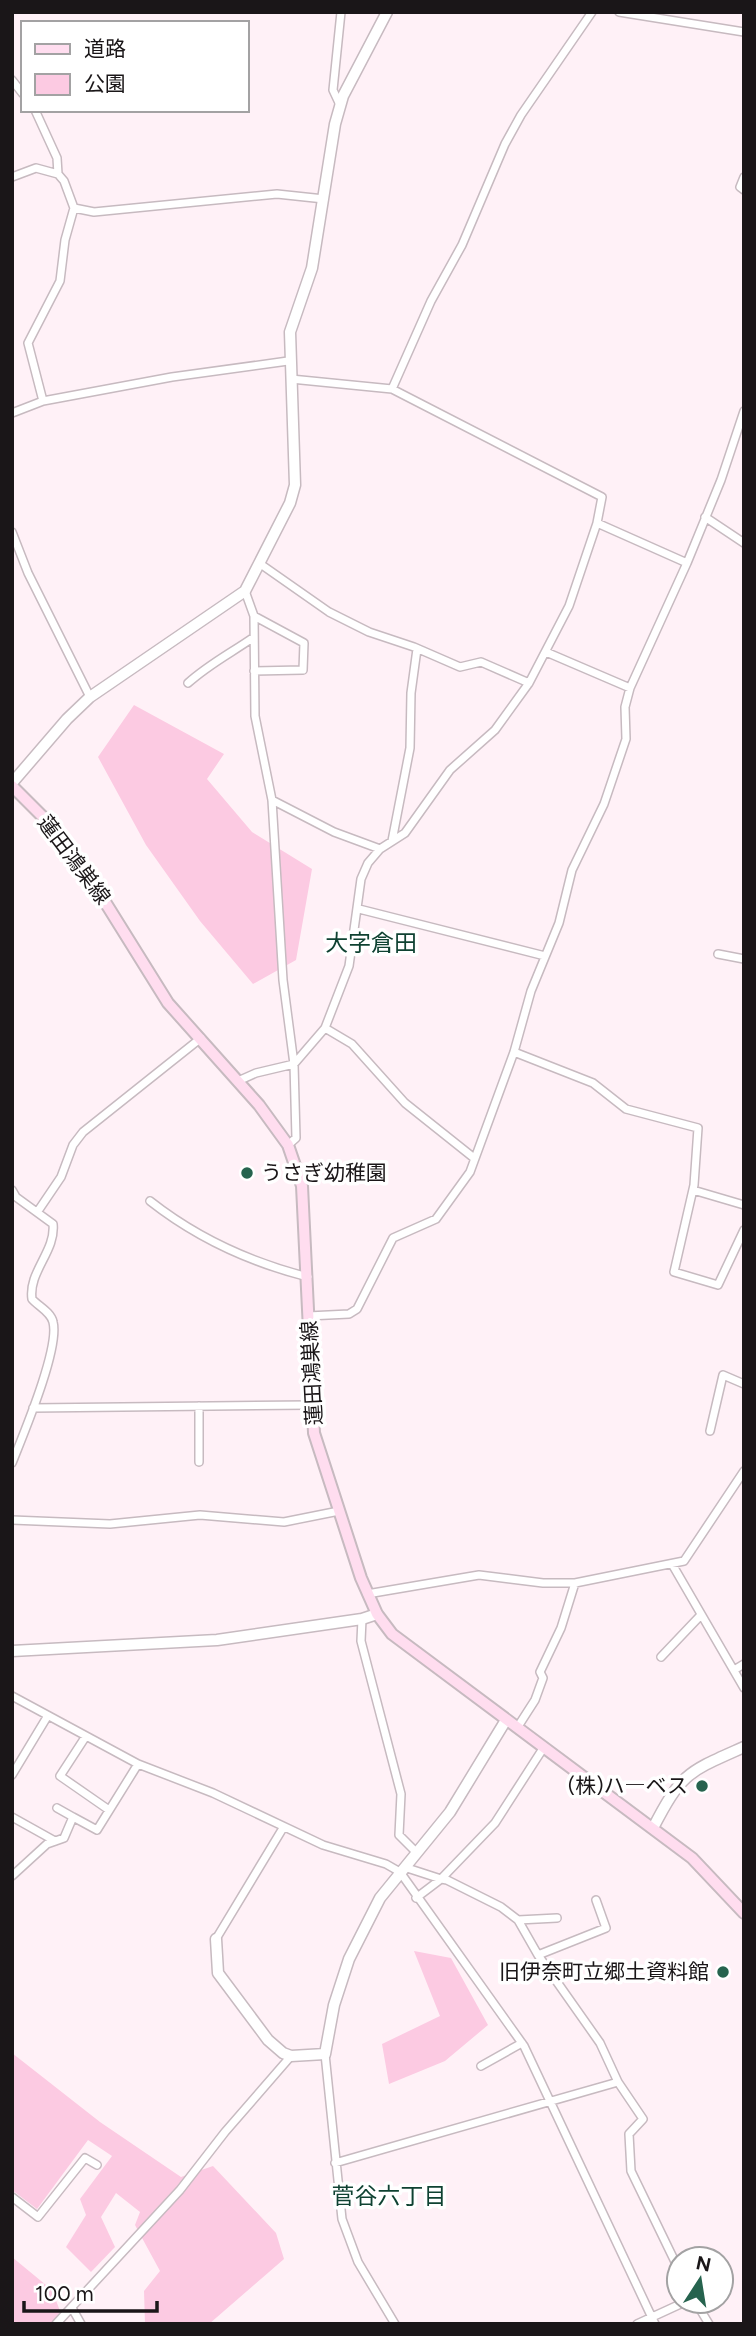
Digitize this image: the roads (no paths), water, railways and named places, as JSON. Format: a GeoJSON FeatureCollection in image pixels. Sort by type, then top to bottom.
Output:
{"type":"FeatureCollection","features":[{"type":"Feature","properties":{"kind":"main road","name":"蓮田鴻巣線"},"geometry":{"type":"LineString","coordinates":[[12,785],[45,819],[82,864],[151,980],[238,1081],[288,1145],[302,1186],[308,1277],[310,1405],[314,1433],[367,1594],[377,1614],[392,1634],[653,1828],[715,1879],[744,1913]]}},
{"type":"Feature","properties":{"kind":"street"},"geometry":{"type":"LineString","coordinates":[[340,104],[333,90],[341,12]]}},
{"type":"Feature","properties":{"kind":"street"},"geometry":{"type":"LineString","coordinates":[[12,785],[67,719],[90,697],[245,591],[290,503],[295,485],[288,361],[290,332],[313,268],[340,104],[387,12]]}},
{"type":"Feature","properties":{"kind":"street"},"geometry":{"type":"LineString","coordinates":[[392,389],[431,301],[463,245],[505,144],[521,115],[592,12]]}},
{"type":"Feature","properties":{"kind":"street"},"geometry":{"type":"LineString","coordinates":[[619,12],[744,32]]}},
{"type":"Feature","properties":{"kind":"street"},"geometry":{"type":"LineString","coordinates":[[36,112],[57,158],[58,174],[74,208],[65,240],[60,281],[29,343],[43,401]]}},
{"type":"Feature","properties":{"kind":"street"},"geometry":{"type":"LineString","coordinates":[[12,177],[36,167],[58,174]]}},
{"type":"Feature","properties":{"kind":"street"},"geometry":{"type":"LineString","coordinates":[[744,177],[740,187],[744,190]]}},
{"type":"Feature","properties":{"kind":"street"},"geometry":{"type":"LineString","coordinates":[[74,208],[94,212],[278,194],[324,199]]}},
{"type":"Feature","properties":{"kind":"street"},"geometry":{"type":"LineString","coordinates":[[12,413],[43,401],[172,377],[288,361]]}},
{"type":"Feature","properties":{"kind":"street"},"geometry":{"type":"LineString","coordinates":[[238,1081],[294,1064],[325,1028],[349,966],[359,909],[361,878],[380,849],[405,833],[450,770],[495,730],[529,683],[569,606],[597,523],[602,497],[599,493],[392,389],[291,379]]}},
{"type":"Feature","properties":{"kind":"street"},"geometry":{"type":"LineString","coordinates":[[309,1316],[349,1314],[357,1309],[393,1238],[436,1219],[470,1172],[559,923],[572,870],[604,804],[626,739],[625,707],[629,688],[687,563],[744,411]]}},
{"type":"Feature","properties":{"kind":"street"},"geometry":{"type":"LineString","coordinates":[[705,517],[744,543]]}},
{"type":"Feature","properties":{"kind":"street"},"geometry":{"type":"LineString","coordinates":[[597,523],[687,563]]}},
{"type":"Feature","properties":{"kind":"street"},"geometry":{"type":"LineString","coordinates":[[12,532],[28,573],[90,697]]}},
{"type":"Feature","properties":{"kind":"street"},"geometry":{"type":"LineString","coordinates":[[259,562],[329,612],[369,632],[460,667],[481,662],[529,683]]}},
{"type":"Feature","properties":{"kind":"street"},"geometry":{"type":"LineString","coordinates":[[245,591],[254,616],[255,716],[272,800],[284,980],[294,1064],[296,1138],[288,1145]]}},
{"type":"Feature","properties":{"kind":"street"},"geometry":{"type":"LineString","coordinates":[[254,616],[304,643],[303,670],[254,671]]}},
{"type":"Feature","properties":{"kind":"street"},"geometry":{"type":"LineString","coordinates":[[188,682],[212,662],[222,660],[254,637]]}},
{"type":"Feature","properties":{"kind":"street"},"geometry":{"type":"LineString","coordinates":[[392,841],[410,748],[411,693],[417,649]]}},
{"type":"Feature","properties":{"kind":"street"},"geometry":{"type":"LineString","coordinates":[[546,652],[629,688]]}},
{"type":"Feature","properties":{"kind":"street"},"geometry":{"type":"LineString","coordinates":[[272,800],[334,832],[380,849]]}},
{"type":"Feature","properties":{"kind":"street"},"geometry":{"type":"LineString","coordinates":[[359,909],[545,956]]}},
{"type":"Feature","properties":{"kind":"street"},"geometry":{"type":"LineString","coordinates":[[718,954],[744,959]]}},
{"type":"Feature","properties":{"kind":"street"},"geometry":{"type":"LineString","coordinates":[[325,1028],[352,1044],[405,1103],[474,1158]]}},
{"type":"Feature","properties":{"kind":"street"},"geometry":{"type":"LineString","coordinates":[[38,1211],[61,1177],[73,1145],[83,1132],[201,1038]]}},
{"type":"Feature","properties":{"kind":"street"},"geometry":{"type":"LineString","coordinates":[[514,1052],[593,1083],[626,1108],[698,1128],[693,1190],[674,1272],[718,1285],[744,1230]]}},
{"type":"Feature","properties":{"kind":"street"},"geometry":{"type":"LineString","coordinates":[[12,1190],[16,1197],[53,1224],[54,1235],[30,1288],[32,1299],[51,1315],[54,1333],[33,1408],[12,1463]]}},
{"type":"Feature","properties":{"kind":"street"},"geometry":{"type":"LineString","coordinates":[[693,1190],[744,1205]]}},
{"type":"Feature","properties":{"kind":"street"},"geometry":{"type":"LineString","coordinates":[[150,1201],[210,1241],[271,1267],[308,1277]]}},
{"type":"Feature","properties":{"kind":"street"},"geometry":{"type":"LineString","coordinates":[[710,1431],[723,1375],[744,1384]]}},
{"type":"Feature","properties":{"kind":"street"},"geometry":{"type":"LineString","coordinates":[[33,1408],[310,1405]]}},
{"type":"Feature","properties":{"kind":"street"},"geometry":{"type":"LineString","coordinates":[[199,1406],[199,1462]]}},
{"type":"Feature","properties":{"kind":"street"},"geometry":{"type":"LineString","coordinates":[[367,1594],[479,1575],[543,1583],[575,1583],[684,1561],[744,1471]]}},
{"type":"Feature","properties":{"kind":"street"},"geometry":{"type":"LineString","coordinates":[[12,1520],[110,1524],[200,1516],[284,1522],[339,1511]]}},
{"type":"Feature","properties":{"kind":"street"},"geometry":{"type":"LineString","coordinates":[[672,1564],[744,1688]]}},
{"type":"Feature","properties":{"kind":"street"},"geometry":{"type":"LineString","coordinates":[[517,1728],[535,1700],[542,1678],[540,1672],[561,1628],[575,1583]]}},
{"type":"Feature","properties":{"kind":"street"},"geometry":{"type":"LineString","coordinates":[[12,1651],[217,1640],[362,1619],[377,1614]]}},
{"type":"Feature","properties":{"kind":"street"},"geometry":{"type":"LineString","coordinates":[[661,1657],[700,1616]]}},
{"type":"Feature","properties":{"kind":"street"},"geometry":{"type":"LineString","coordinates":[[362,1619],[360,1641],[401,1794],[398,1835],[416,1852]]}},
{"type":"Feature","properties":{"kind":"street"},"geometry":{"type":"LineString","coordinates":[[734,1670],[744,1664]]}},
{"type":"Feature","properties":{"kind":"street"},"geometry":{"type":"LineString","coordinates":[[12,1696],[138,1764],[213,1793],[323,1845],[441,1880],[501,1907],[518,1920],[538,1955],[600,2043],[618,2082],[643,2119],[629,2134],[631,2171],[667,2245]]}},
{"type":"Feature","properties":{"kind":"street"},"geometry":{"type":"LineString","coordinates":[[12,1775],[47,1717]]}},
{"type":"Feature","properties":{"kind":"street"},"geometry":{"type":"LineString","coordinates":[[395,2324],[350,2243],[342,2219],[325,2054],[334,2005],[349,1959],[380,1898],[450,1812],[506,1720]]}},
{"type":"Feature","properties":{"kind":"street"},"geometry":{"type":"LineString","coordinates":[[86,1737],[60,1776],[109,1810]]}},
{"type":"Feature","properties":{"kind":"street"},"geometry":{"type":"LineString","coordinates":[[416,1898],[441,1880],[495,1823],[544,1747]]}},
{"type":"Feature","properties":{"kind":"street"},"geometry":{"type":"LineString","coordinates":[[653,1828],[674,1789],[691,1770],[744,1747]]}},
{"type":"Feature","properties":{"kind":"street"},"geometry":{"type":"LineString","coordinates":[[57,1808],[97,1830],[138,1764]]}},
{"type":"Feature","properties":{"kind":"street"},"geometry":{"type":"LineString","coordinates":[[12,1876],[47,1844],[64,1838],[73,1817]]}},
{"type":"Feature","properties":{"kind":"street"},"geometry":{"type":"LineString","coordinates":[[12,1818],[55,1841]]}},
{"type":"Feature","properties":{"kind":"street"},"geometry":{"type":"LineString","coordinates":[[283,1828],[216,1939],[218,1973],[268,2040],[283,2053],[291,2056],[325,2054]]}},
{"type":"Feature","properties":{"kind":"street"},"geometry":{"type":"LineString","coordinates":[[12,1863],[20,1869]]}},
{"type":"Feature","properties":{"kind":"street"},"geometry":{"type":"LineString","coordinates":[[402,1870],[416,1898],[522,2043],[552,2100],[654,2320],[637,2324]]}},
{"type":"Feature","properties":{"kind":"street"},"geometry":{"type":"LineString","coordinates":[[538,1955],[606,1928],[596,1900]]}},
{"type":"Feature","properties":{"kind":"street"},"geometry":{"type":"LineString","coordinates":[[518,1920],[557,1917]]}},
{"type":"Feature","properties":{"kind":"street"},"geometry":{"type":"LineString","coordinates":[[481,2066],[522,2043]]}},
{"type":"Feature","properties":{"kind":"street"},"geometry":{"type":"LineString","coordinates":[[55,2324],[180,2190],[225,2132],[291,2056]]}},
{"type":"Feature","properties":{"kind":"street"},"geometry":{"type":"LineString","coordinates":[[335,2163],[618,2082]]}},
{"type":"Feature","properties":{"kind":"street"},"geometry":{"type":"LineString","coordinates":[[12,2197],[38,2217],[85,2158],[97,2165]]}},
{"type":"Feature","properties":{"kind":"street"},"geometry":{"type":"LineString","coordinates":[[72,2308],[81,2324]]}},
{"type":"Feature","properties":{"kind":"place","name":"うさぎ幼稚園"},"geometry":{"type":"Point","coordinates":[247,1173]}},
{"type":"Feature","properties":{"kind":"place","name":"(株)ハ―ベス"},"geometry":{"type":"Point","coordinates":[702,1786]}},
{"type":"Feature","properties":{"kind":"place","name":"旧伊奈町立郷土資料館"},"geometry":{"type":"Point","coordinates":[723,1972]}},
{"type":"Feature","properties":{"kind":"district","name":"大字倉田"},"geometry":{"type":"Point","coordinates":[371,943]}},
{"type":"Feature","properties":{"kind":"district","name":"菅谷六丁目"},"geometry":{"type":"Point","coordinates":[389,2196]}}]}
